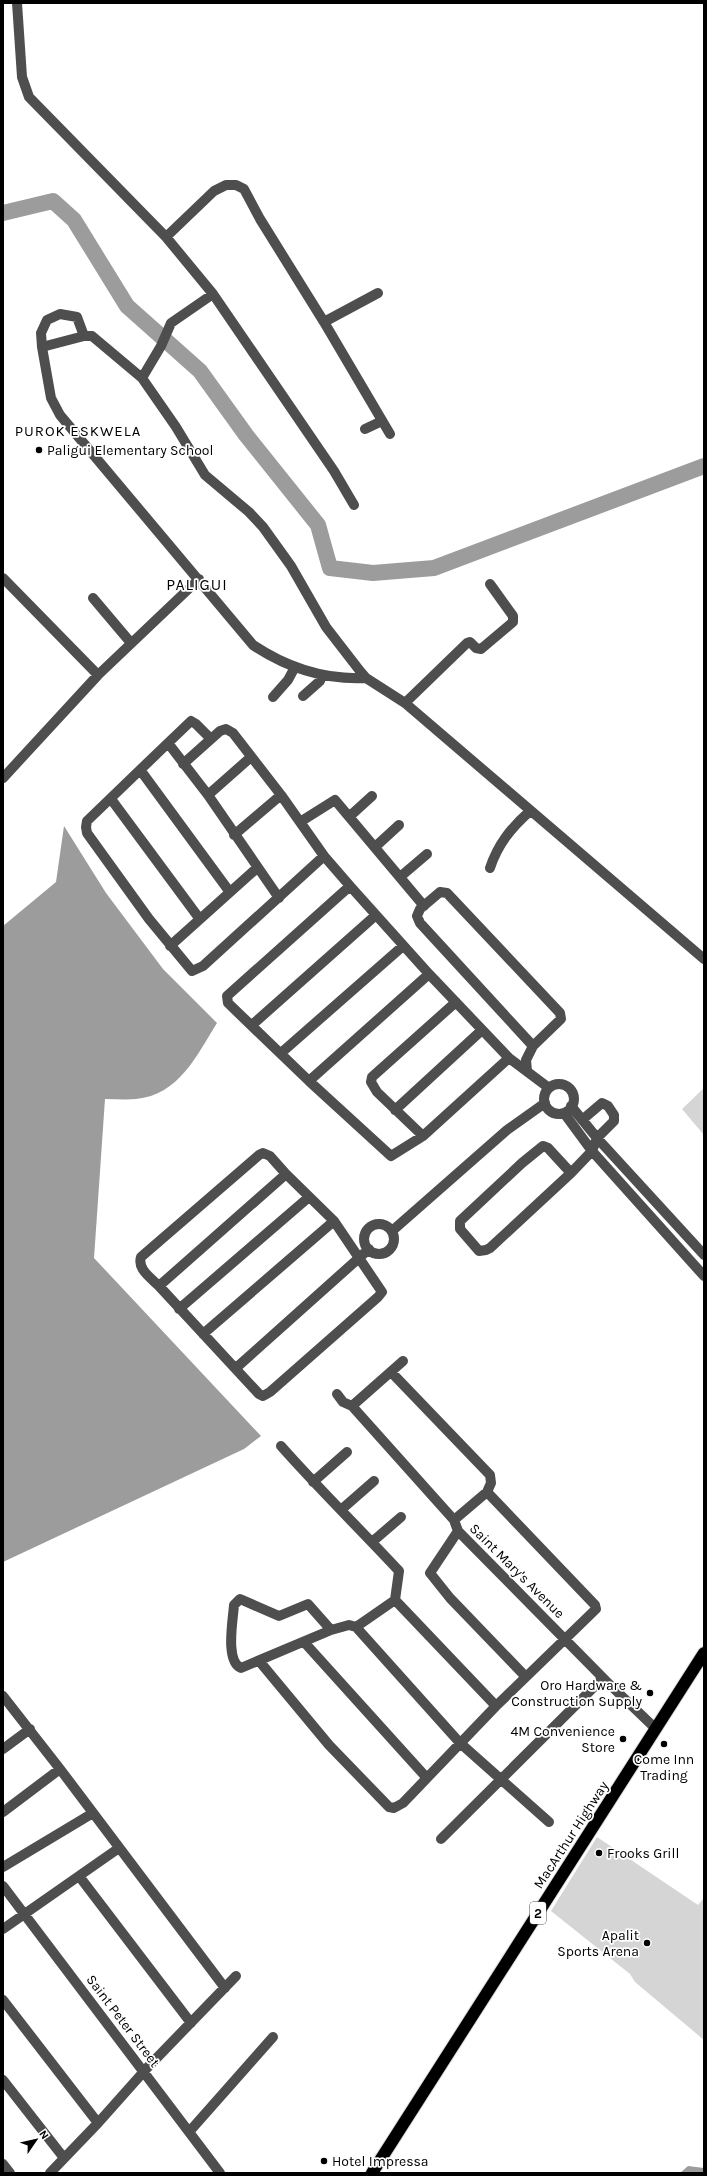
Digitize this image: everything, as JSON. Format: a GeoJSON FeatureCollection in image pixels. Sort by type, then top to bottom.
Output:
{"type":"FeatureCollection","features":[{"type":"Feature","properties":{"kind":"highway","name":"MacArthur Highway"},"geometry":{"type":"LineString","coordinates":[[372,2173],[704,1653]]}},
{"type":"Feature","properties":{"kind":"street"},"geometry":{"type":"LineString","coordinates":[[17,3],[22,77],[29,97],[166,237],[213,294],[334,471],[354,504]]}},
{"type":"Feature","properties":{"kind":"street"},"geometry":{"type":"LineString","coordinates":[[166,237],[214,191],[226,185],[236,185],[244,189],[260,219],[324,322],[390,434]]}},
{"type":"Feature","properties":{"kind":"street"},"geometry":{"type":"LineString","coordinates":[[324,322],[378,293]]}},
{"type":"Feature","properties":{"kind":"street"},"geometry":{"type":"LineString","coordinates":[[142,378],[161,346],[171,323],[177,317],[213,294]]}},
{"type":"Feature","properties":{"kind":"street"},"geometry":{"type":"LineString","coordinates":[[84,336],[77,317],[60,314],[47,320],[41,333],[51,398],[60,415],[253,645],[272,658],[322,675],[366,678]]}},
{"type":"Feature","properties":{"kind":"street"},"geometry":{"type":"LineString","coordinates":[[42,347],[84,336],[92,336],[142,378],[176,427],[205,475],[249,512],[272,540],[291,566],[326,627],[352,663],[366,678],[405,703],[704,960]]}},
{"type":"Feature","properties":{"kind":"street"},"geometry":{"type":"LineString","coordinates":[[365,429],[382,421]]}},
{"type":"Feature","properties":{"kind":"street"},"geometry":{"type":"LineString","coordinates":[[3,578],[98,675]]}},
{"type":"Feature","properties":{"kind":"street"},"geometry":{"type":"LineString","coordinates":[[3,778],[98,675],[199,579]]}},
{"type":"Feature","properties":{"kind":"street"},"geometry":{"type":"LineString","coordinates":[[405,703],[467,643],[470,642],[476,648],[481,649],[513,622],[513,616],[490,584]]}},
{"type":"Feature","properties":{"kind":"street"},"geometry":{"type":"LineString","coordinates":[[93,598],[131,643]]}},
{"type":"Feature","properties":{"kind":"street"},"geometry":{"type":"LineString","coordinates":[[273,697],[288,680],[295,667]]}},
{"type":"Feature","properties":{"kind":"street"},"geometry":{"type":"LineString","coordinates":[[302,696],[320,681],[322,675]]}},
{"type":"Feature","properties":{"kind":"street"},"geometry":{"type":"LineString","coordinates":[[210,738],[191,721],[141,771],[87,821],[86,827],[87,833],[170,946],[191,969],[195,971],[198,970],[324,856]]}},
{"type":"Feature","properties":{"kind":"street"},"geometry":{"type":"LineString","coordinates":[[183,764],[210,738],[220,731],[226,729],[233,733],[281,795],[324,856],[376,916],[509,1058],[549,1088]]}},
{"type":"Feature","properties":{"kind":"street"},"geometry":{"type":"LineString","coordinates":[[168,743],[208,795],[279,898]]}},
{"type":"Feature","properties":{"kind":"street"},"geometry":{"type":"LineString","coordinates":[[208,795],[251,757]]}},
{"type":"Feature","properties":{"kind":"street"},"geometry":{"type":"LineString","coordinates":[[141,771],[229,891]]}},
{"type":"Feature","properties":{"kind":"street"},"geometry":{"type":"LineString","coordinates":[[234,834],[281,795]]}},
{"type":"Feature","properties":{"kind":"street"},"geometry":{"type":"LineString","coordinates":[[350,816],[372,796]]}},
{"type":"Feature","properties":{"kind":"street"},"geometry":{"type":"LineString","coordinates":[[111,799],[200,918]]}},
{"type":"Feature","properties":{"kind":"street"},"geometry":{"type":"LineString","coordinates":[[300,822],[335,800],[424,906]]}},
{"type":"Feature","properties":{"kind":"street"},"geometry":{"type":"LineString","coordinates":[[490,868],[504,838],[512,827],[530,811]]}},
{"type":"Feature","properties":{"kind":"street"},"geometry":{"type":"LineString","coordinates":[[375,847],[399,825]]}},
{"type":"Feature","properties":{"kind":"street"},"geometry":{"type":"LineString","coordinates":[[400,877],[427,854]]}},
{"type":"Feature","properties":{"kind":"street"},"geometry":{"type":"LineString","coordinates":[[170,946],[229,891],[257,868]]}},
{"type":"Feature","properties":{"kind":"street"},"geometry":{"type":"LineString","coordinates":[[350,886],[227,996],[228,1003],[281,1053],[309,1082],[391,1156],[396,1155],[423,1136],[509,1058]]}},
{"type":"Feature","properties":{"kind":"street"},"geometry":{"type":"LineString","coordinates":[[527,1071],[526,1060],[533,1046],[561,1019],[560,1013],[447,893],[444,891],[440,892],[424,906],[417,916],[420,923],[533,1046]]}},
{"type":"Feature","properties":{"kind":"street"},"geometry":{"type":"LineString","coordinates":[[252,1025],[376,916]]}},
{"type":"Feature","properties":{"kind":"street"},"geometry":{"type":"LineString","coordinates":[[281,1053],[403,946]]}},
{"type":"Feature","properties":{"kind":"street"},"geometry":{"type":"LineString","coordinates":[[309,1082],[429,974]]}},
{"type":"Feature","properties":{"kind":"street"},"geometry":{"type":"LineString","coordinates":[[423,1136],[377,1092],[371,1082],[372,1076],[456,1002]]}},
{"type":"Feature","properties":{"kind":"street"},"geometry":{"type":"LineString","coordinates":[[395,1110],[482,1030]]}},
{"type":"Feature","properties":{"kind":"street"},"geometry":{"type":"LineString","coordinates":[[704,1256],[582,1120],[568,1109],[552,1112],[544,1103],[544,1096],[549,1088],[558,1084],[567,1087],[572,1094],[568,1109],[592,1151],[704,1276]]}},
{"type":"Feature","properties":{"kind":"street"},"geometry":{"type":"LineString","coordinates":[[392,1231],[507,1130],[544,1103]]}},
{"type":"Feature","properties":{"kind":"street"},"geometry":{"type":"LineString","coordinates":[[571,1173],[548,1148],[544,1146],[522,1163],[460,1221],[460,1229],[479,1250],[486,1250],[571,1173],[592,1151],[597,1138],[614,1121],[614,1115],[608,1106],[602,1103],[582,1120]]}},
{"type":"Feature","properties":{"kind":"street"},"geometry":{"type":"LineString","coordinates":[[263,1153],[270,1156],[309,1197],[334,1221],[382,1292],[266,1395],[260,1394],[140,1267],[139,1262],[141,1257],[263,1153]]}},
{"type":"Feature","properties":{"kind":"street"},"geometry":{"type":"LineString","coordinates":[[159,1286],[286,1174]]}},
{"type":"Feature","properties":{"kind":"street"},"geometry":{"type":"LineString","coordinates":[[179,1309],[309,1197]]}},
{"type":"Feature","properties":{"kind":"street"},"geometry":{"type":"LineString","coordinates":[[203,1334],[334,1221]]}},
{"type":"Feature","properties":{"kind":"street"},"geometry":{"type":"LineString","coordinates":[[379,1224],[384,1225],[392,1231],[394,1235],[393,1245],[386,1252],[377,1253],[369,1249],[366,1245],[365,1235],[370,1227],[379,1224]]}},
{"type":"Feature","properties":{"kind":"street"},"geometry":{"type":"LineString","coordinates":[[236,1368],[369,1249]]}},
{"type":"Feature","properties":{"kind":"street"},"geometry":{"type":"LineString","coordinates":[[352,1406],[392,1373],[403,1361]]}},
{"type":"Feature","properties":{"kind":"street"},"geometry":{"type":"LineString","coordinates":[[392,1373],[490,1475],[491,1484],[487,1492],[454,1520]]}},
{"type":"Feature","properties":{"kind":"street","name":"Saint Mary's Avenue"},"geometry":{"type":"LineString","coordinates":[[337,1394],[343,1402],[352,1406],[454,1520],[458,1531],[603,1678],[656,1729]]}},
{"type":"Feature","properties":{"kind":"street"},"geometry":{"type":"LineString","coordinates":[[281,1446],[313,1482],[342,1509],[398,1571],[395,1600],[356,1627]]}},
{"type":"Feature","properties":{"kind":"street"},"geometry":{"type":"LineString","coordinates":[[313,1482],[347,1452]]}},
{"type":"Feature","properties":{"kind":"street"},"geometry":{"type":"LineString","coordinates":[[342,1509],[374,1481]]}},
{"type":"Feature","properties":{"kind":"street"},"geometry":{"type":"LineString","coordinates":[[260,1662],[329,1745],[389,1807],[394,1808],[401,1806],[426,1777],[525,1676],[596,1609],[597,1606],[487,1492]]}},
{"type":"Feature","properties":{"kind":"street"},"geometry":{"type":"LineString","coordinates":[[372,1542],[401,1517]]}},
{"type":"Feature","properties":{"kind":"street"},"geometry":{"type":"LineString","coordinates":[[458,1531],[430,1573],[450,1598],[525,1676]]}},
{"type":"Feature","properties":{"kind":"street"},"geometry":{"type":"LineString","coordinates":[[331,1630],[308,1604],[279,1616],[240,1599],[237,1600],[234,1605],[231,1652],[234,1662],[241,1668],[260,1662],[331,1630],[349,1625],[356,1627],[460,1743],[549,1822]]}},
{"type":"Feature","properties":{"kind":"street"},"geometry":{"type":"LineString","coordinates":[[395,1600],[496,1706]]}},
{"type":"Feature","properties":{"kind":"street"},"geometry":{"type":"LineString","coordinates":[[304,1642],[426,1777]]}},
{"type":"Feature","properties":{"kind":"street"},"geometry":{"type":"LineString","coordinates":[[441,1839],[603,1678]]}},
{"type":"Feature","properties":{"kind":"street"},"geometry":{"type":"LineString","coordinates":[[3,1696],[30,1729],[225,1988]]}},
{"type":"Feature","properties":{"kind":"street"},"geometry":{"type":"LineString","coordinates":[[3,1749],[30,1729]]}},
{"type":"Feature","properties":{"kind":"street"},"geometry":{"type":"LineString","coordinates":[[3,1812],[60,1769]]}},
{"type":"Feature","properties":{"kind":"street"},"geometry":{"type":"LineString","coordinates":[[3,1867],[93,1813]]}},
{"type":"Feature","properties":{"kind":"street"},"geometry":{"type":"LineString","coordinates":[[3,1929],[119,1848]]}},
{"type":"Feature","properties":{"kind":"street"},"geometry":{"type":"LineString","coordinates":[[79,1876],[191,2023]]}},
{"type":"Feature","properties":{"kind":"street","name":"Saint Peter Street"},"geometry":{"type":"LineString","coordinates":[[3,1886],[26,1914],[220,2173]]}},
{"type":"Feature","properties":{"kind":"street"},"geometry":{"type":"LineString","coordinates":[[50,2173],[98,2123],[144,2071],[236,1976]]}},
{"type":"Feature","properties":{"kind":"street"},"geometry":{"type":"LineString","coordinates":[[3,2000],[98,2123]]}},
{"type":"Feature","properties":{"kind":"street"},"geometry":{"type":"LineString","coordinates":[[189,2132],[273,2037]]}},
{"type":"Feature","properties":{"kind":"street"},"geometry":{"type":"LineString","coordinates":[[3,2080],[64,2158]]}},
{"type":"Feature","properties":{"kind":"street"},"geometry":{"type":"LineString","coordinates":[[3,2164],[10,2173]]}},
{"type":"Feature","properties":{"kind":"shaded area"},"geometry":{"type":"Polygon","coordinates":[[[64,826],[106,893],[163,969],[217,1023],[185,1072],[164,1090],[151,1096],[136,1099],[105,1099],[94,1258],[261,1436],[244,1449],[3,1562],[3,926],[56,882],[64,826]]]}},
{"type":"Feature","properties":{"kind":"shaded area"},"geometry":{"type":"Polygon","coordinates":[[[704,1088],[704,1135],[682,1109],[704,1088]]]}},
{"type":"Feature","properties":{"kind":"shaded area","name":"Apalit Sports Arena"},"geometry":{"type":"Polygon","coordinates":[[[597,1837],[698,1905],[704,1898],[704,2040],[635,1982],[630,1974],[551,1911],[597,1837]]]}},
{"type":"Feature","properties":{"kind":"shaded area"},"geometry":{"type":"Polygon","coordinates":[[[688,2166],[704,2168],[704,2173],[680,2173],[688,2166]]]}},
{"type":"Feature","properties":{"kind":"waterway"},"geometry":{"type":"LineString","coordinates":[[3,213],[53,201],[74,220],[127,306],[200,371],[246,435],[318,525],[330,568],[373,573],[434,568],[704,466]]}},
{"type":"Feature","properties":{"kind":"place","name":"Paligui Elementary School"},"geometry":{"type":"Point","coordinates":[39,450]}},
{"type":"Feature","properties":{"kind":"place","name":"Oro Hardware & Construction Supply"},"geometry":{"type":"Point","coordinates":[650,1693]}},
{"type":"Feature","properties":{"kind":"place","name":"4M Convenience Store"},"geometry":{"type":"Point","coordinates":[623,1739]}},
{"type":"Feature","properties":{"kind":"place","name":"Come Inn Trading"},"geometry":{"type":"Point","coordinates":[664,1744]}},
{"type":"Feature","properties":{"kind":"place","name":"Frooks Grill"},"geometry":{"type":"Point","coordinates":[599,1853]}},
{"type":"Feature","properties":{"kind":"place","name":"Apalit Sports Arena"},"geometry":{"type":"Point","coordinates":[647,1943]}},
{"type":"Feature","properties":{"kind":"place","name":"Hotel Impressa"},"geometry":{"type":"Point","coordinates":[324,2161]}},
{"type":"Feature","properties":{"kind":"district","name":"PUROK ESKWELA"},"geometry":{"type":"Point","coordinates":[78,431]}},
{"type":"Feature","properties":{"kind":"district","name":"PALIGUI"},"geometry":{"type":"Point","coordinates":[197,584]}}]}
